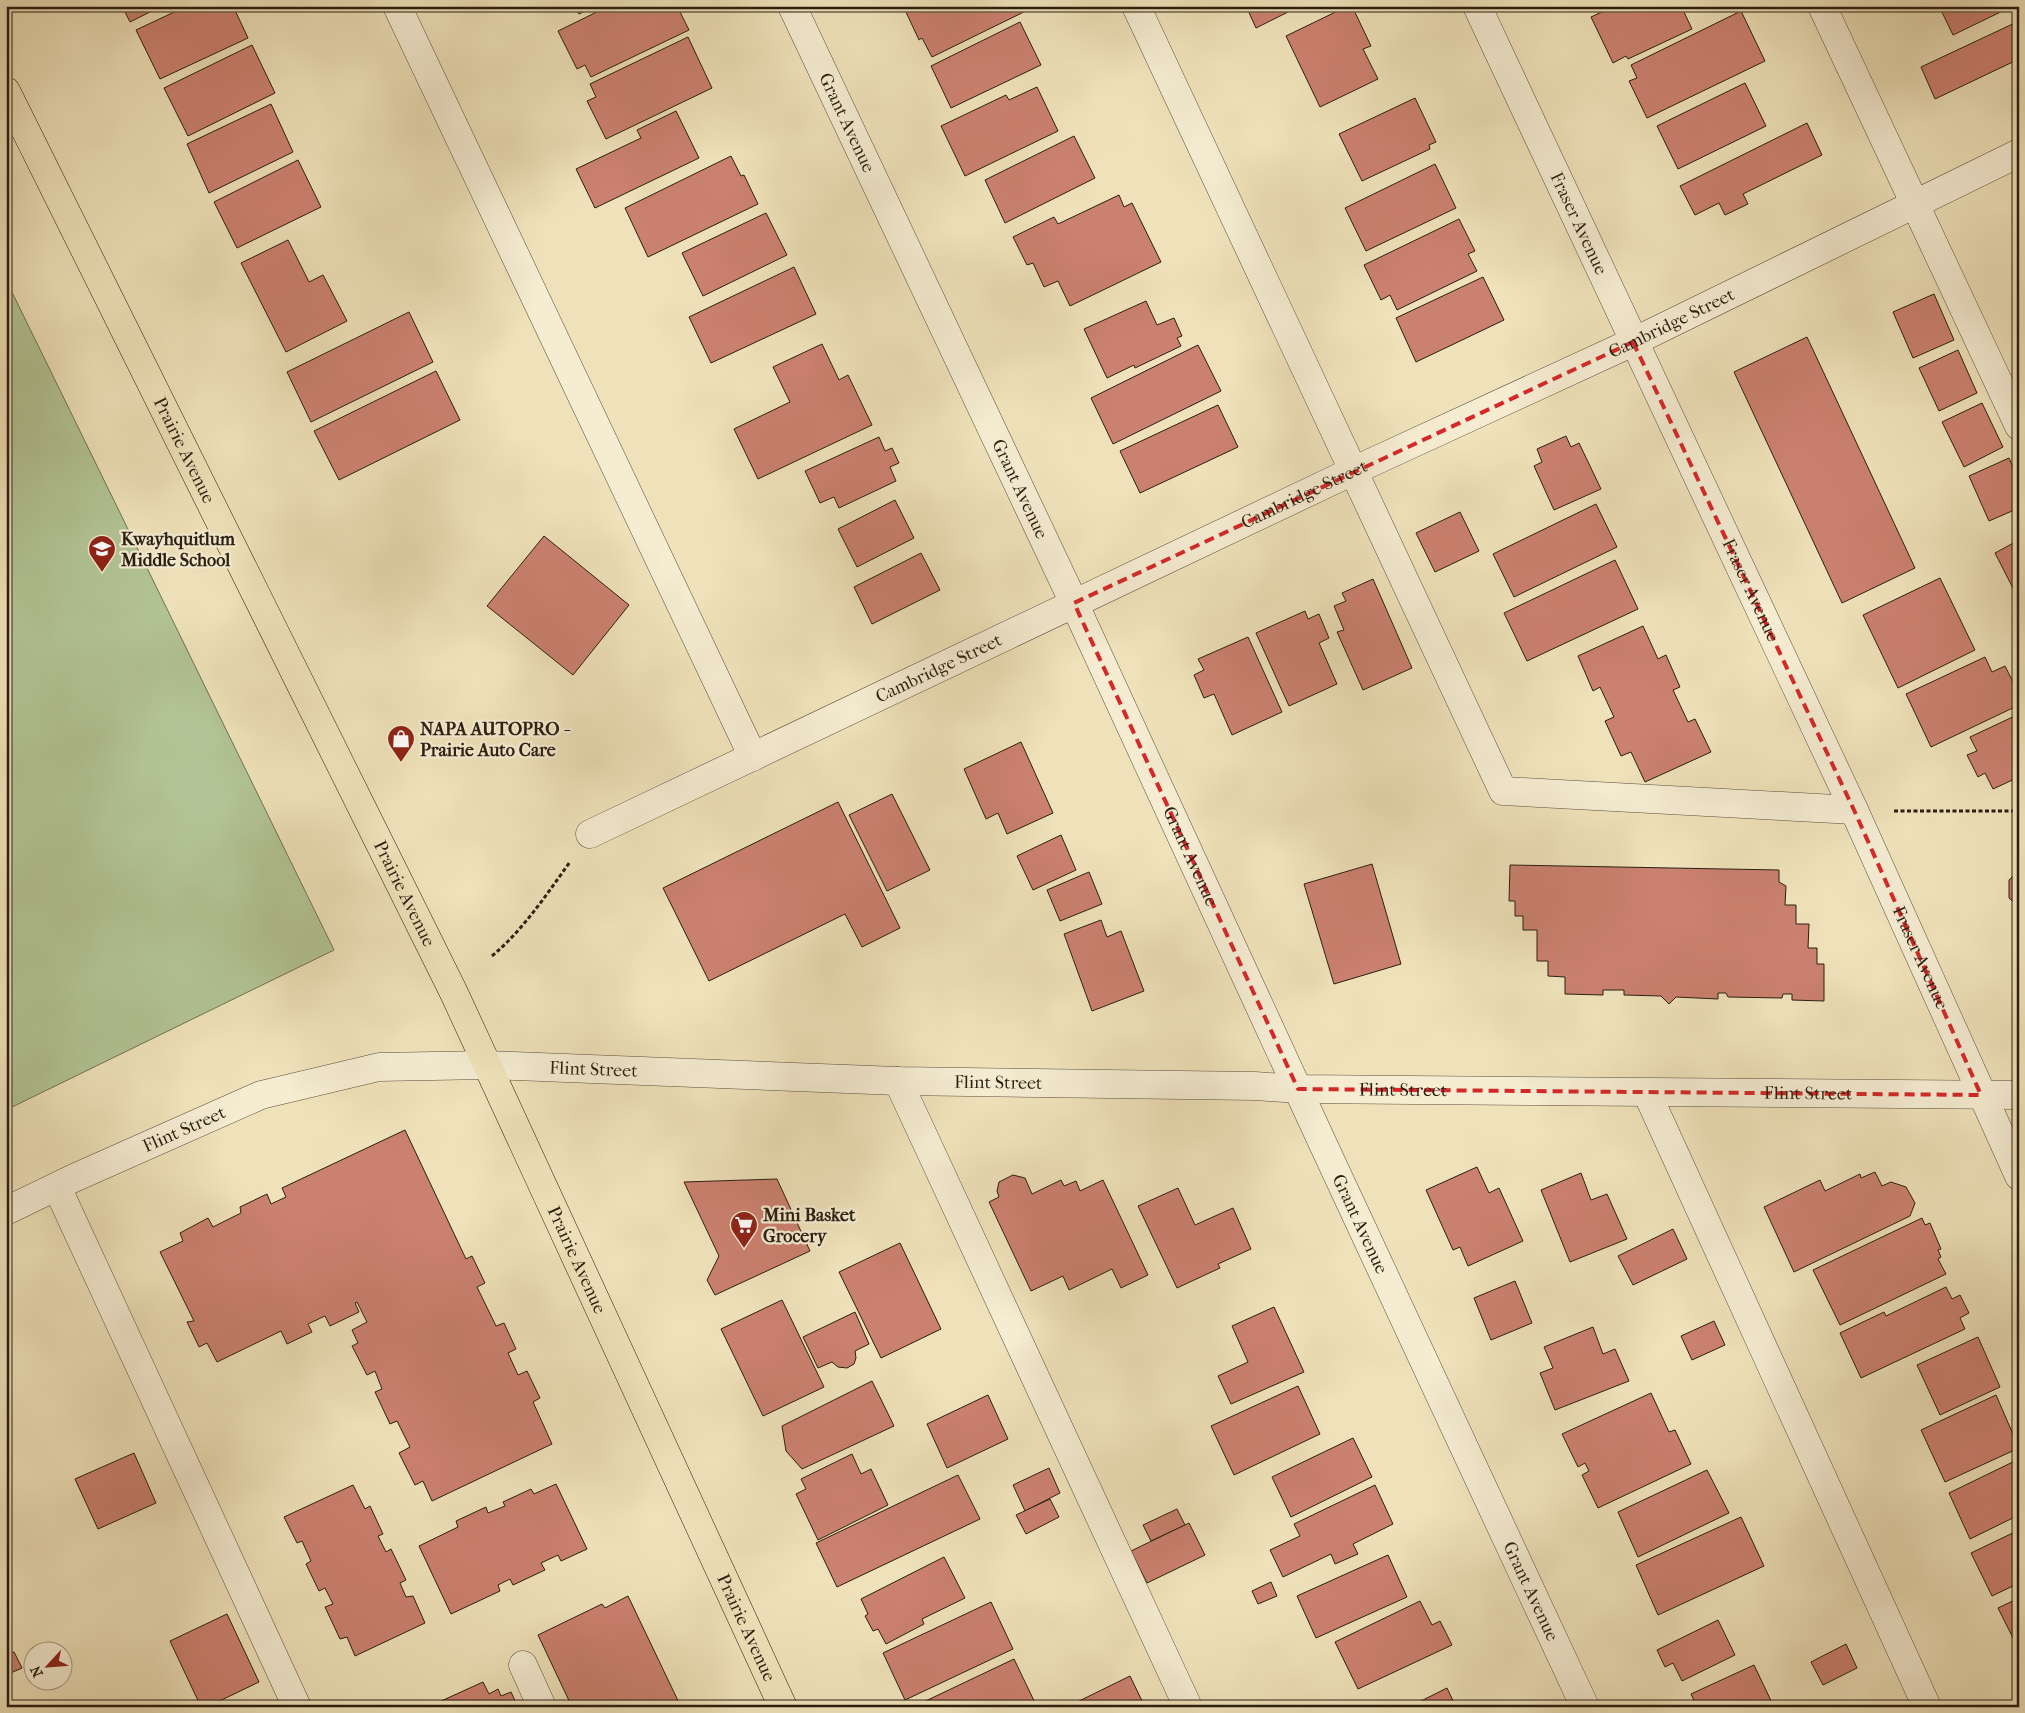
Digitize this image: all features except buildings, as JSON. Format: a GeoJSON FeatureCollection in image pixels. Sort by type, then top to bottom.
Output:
{"type":"FeatureCollection","features":[{"type":"Feature","properties":{"kind":"main road","name":"Prairie Avenue"},"geometry":{"type":"LineString","coordinates":[[6,91],[433,951],[782,1707]]}},
{"type":"Feature","properties":{"kind":"street"},"geometry":{"type":"LineString","coordinates":[[397,6],[754,757]]}},
{"type":"Feature","properties":{"kind":"street","name":"Grant Avenue"},"geometry":{"type":"LineString","coordinates":[[792,6],[1074,603],[1585,1707]]}},
{"type":"Feature","properties":{"kind":"street"},"geometry":{"type":"LineString","coordinates":[[1136,6],[1503,791],[1854,810]]}},
{"type":"Feature","properties":{"kind":"street","name":"Fraser Avenue"},"geometry":{"type":"LineString","coordinates":[[1477,6],[1854,810],[2019,1176]]}},
{"type":"Feature","properties":{"kind":"street"},"geometry":{"type":"LineString","coordinates":[[1822,6],[2019,426]]}},
{"type":"Feature","properties":{"kind":"street","name":"Cambridge Street"},"geometry":{"type":"LineString","coordinates":[[590,834],[1353,470],[1633,342],[2019,153]]}},
{"type":"Feature","properties":{"kind":"street","name":"Flint Street"},"geometry":{"type":"LineString","coordinates":[[6,1211],[261,1095],[379,1067],[487,1065],[898,1081],[1255,1086],[1298,1089],[2019,1095]]}},
{"type":"Feature","properties":{"kind":"street"},"geometry":{"type":"LineString","coordinates":[[898,1081],[1188,1707]]}},
{"type":"Feature","properties":{"kind":"street"},"geometry":{"type":"LineString","coordinates":[[1647,1093],[1927,1707]]}},
{"type":"Feature","properties":{"kind":"street"},"geometry":{"type":"LineString","coordinates":[[56,1187],[298,1707]]}},
{"type":"Feature","properties":{"kind":"street"},"geometry":{"type":"LineString","coordinates":[[523,1665],[542,1707]]}},
{"type":"Feature","properties":{"kind":"path"},"geometry":{"type":"LineString","coordinates":[[1854,810],[2019,811]]}},
{"type":"Feature","properties":{"kind":"path"},"geometry":{"type":"LineString","coordinates":[[492,956],[504,946],[537,909],[590,834]]}},
{"type":"Feature","properties":{"kind":"highlighted area"},"geometry":{"type":"Polygon","coordinates":[[[1633,342],[1854,810],[1981,1095],[1298,1089],[1074,603],[1633,342]]]}},
{"type":"Feature","properties":{"kind":"green space","name":"Kwayhquitlum Middle School"},"geometry":{"type":"Polygon","coordinates":[[[6,280],[334,950],[6,1110],[6,280]]]}},
{"type":"Feature","properties":{"kind":"place","name":"Kwayhquitlum Middle School"},"geometry":{"type":"Point","coordinates":[102,573]}},
{"type":"Feature","properties":{"kind":"place","name":"NAPA AUTOPRO - Prairie Auto Care"},"geometry":{"type":"Point","coordinates":[401,763]}},
{"type":"Feature","properties":{"kind":"place","name":"Mini Basket Grocery"},"geometry":{"type":"Point","coordinates":[744,1249]}}]}
